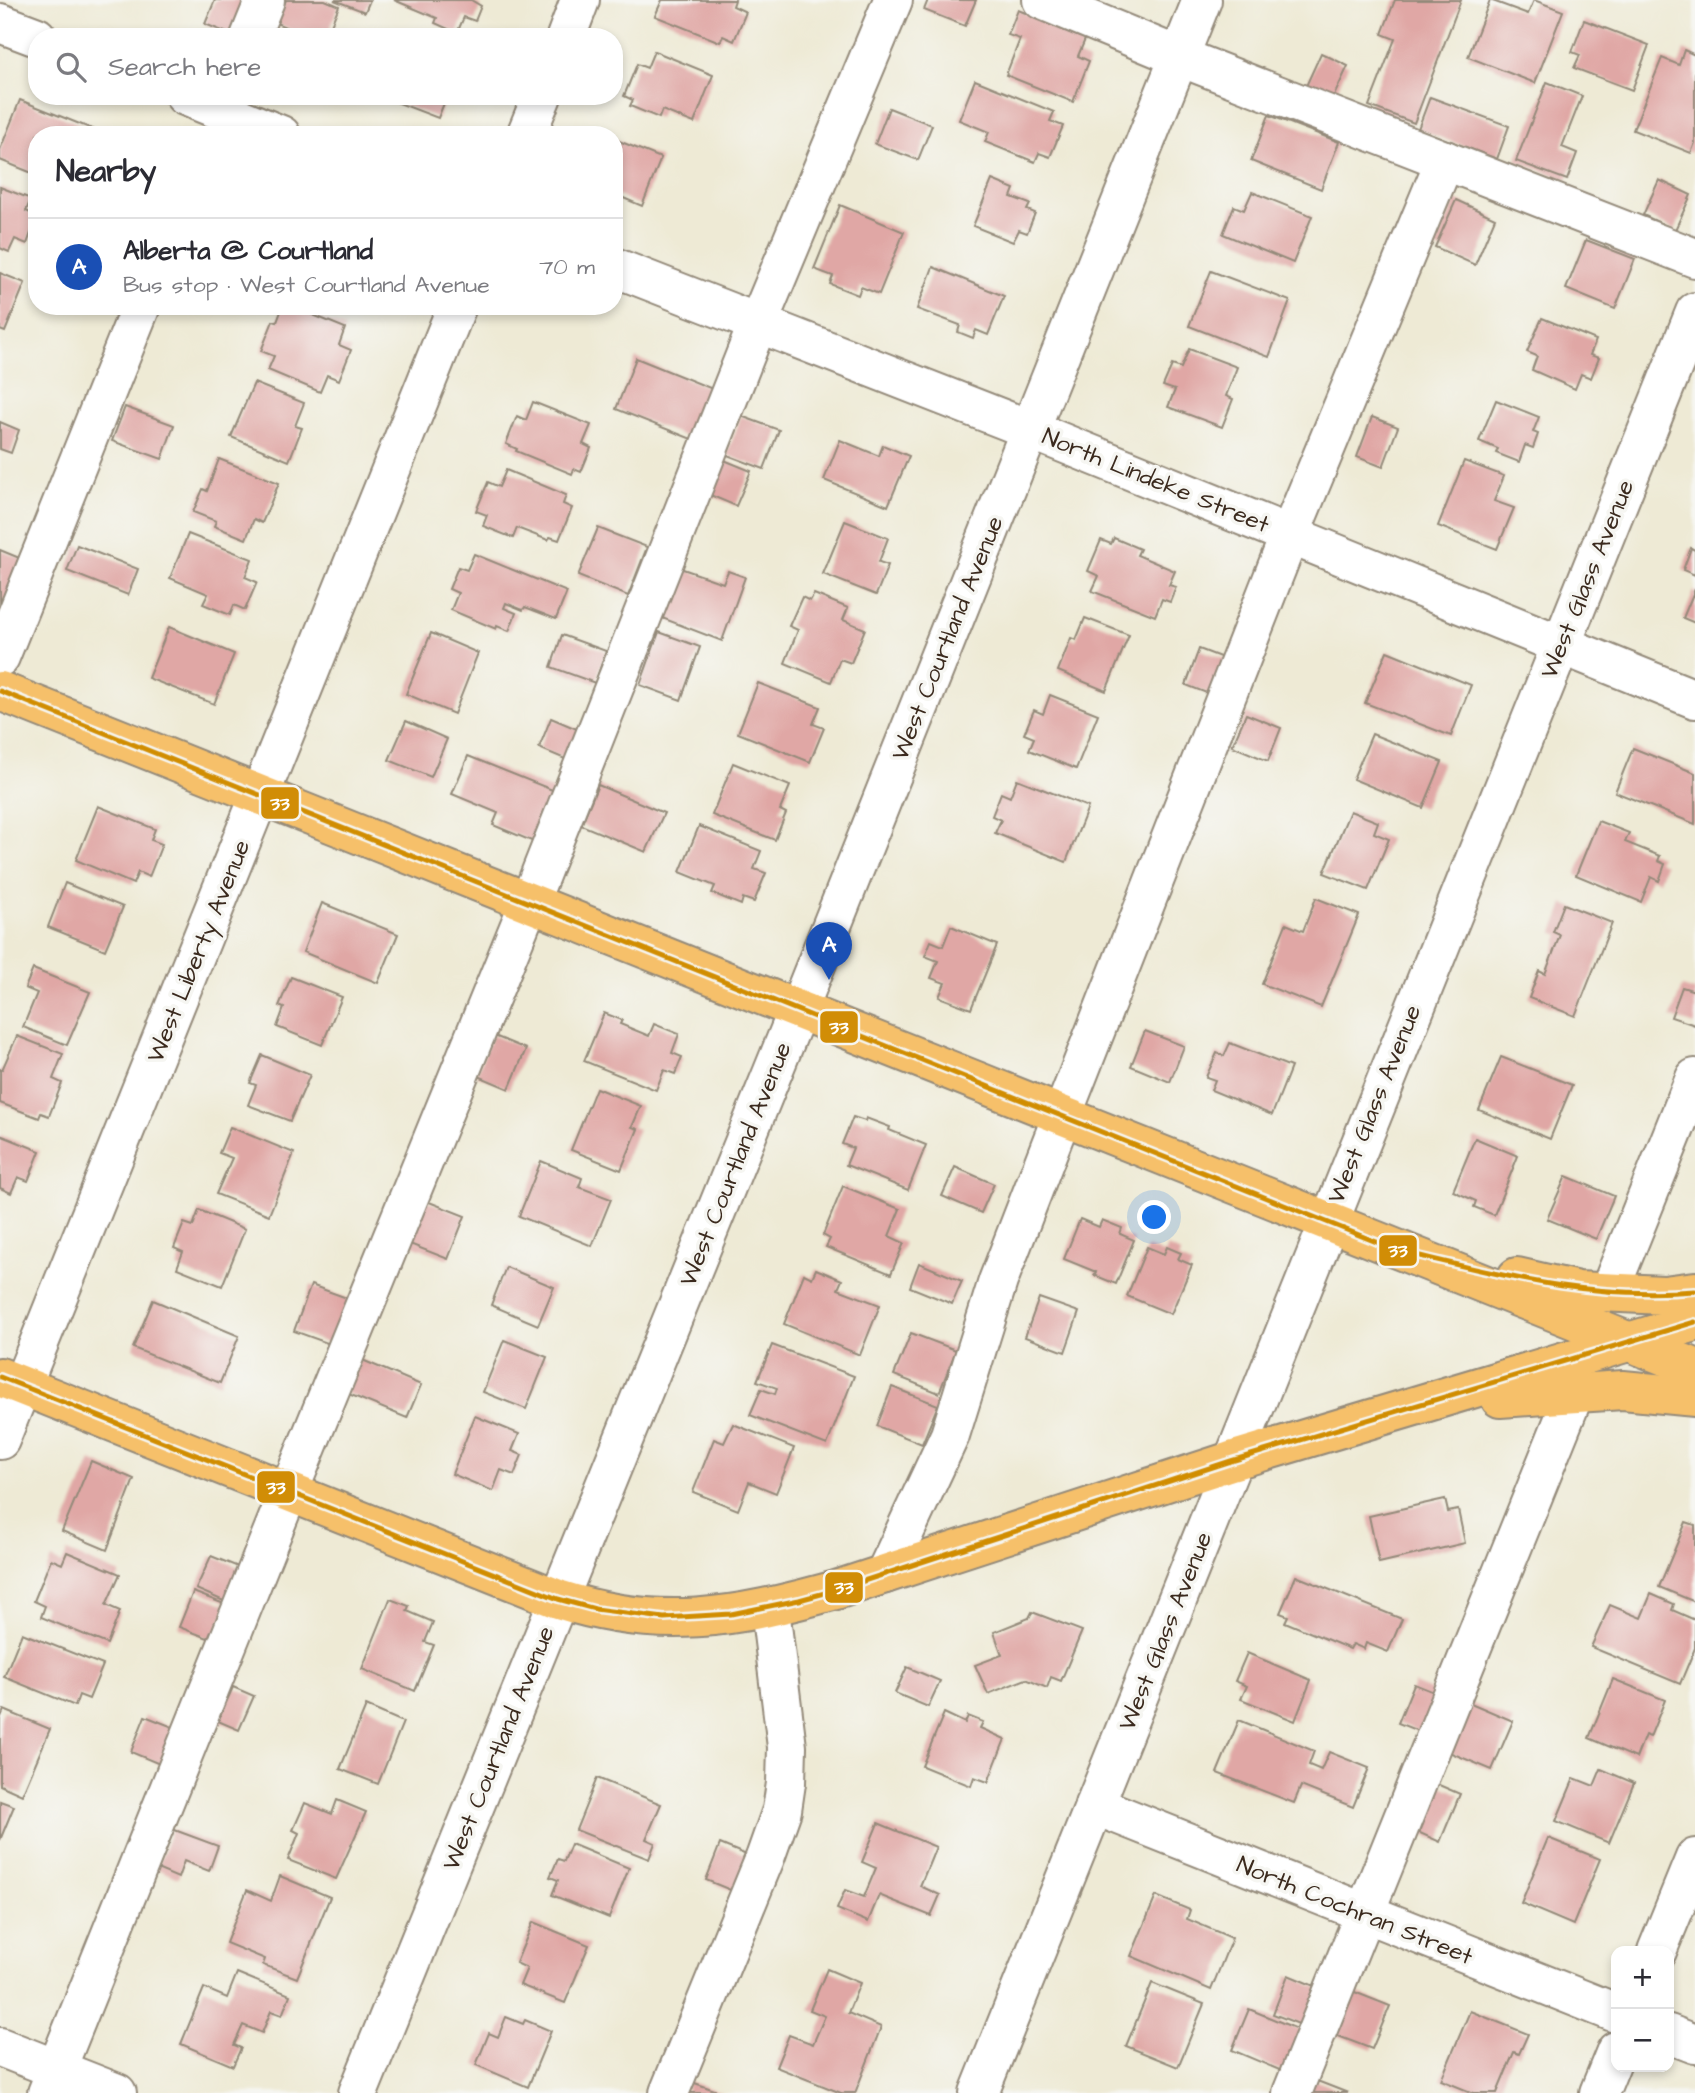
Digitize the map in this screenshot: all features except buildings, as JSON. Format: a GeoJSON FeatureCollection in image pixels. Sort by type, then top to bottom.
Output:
{"type":"FeatureCollection","features":[{"type":"Feature","properties":{"kind":"main road"},"geometry":{"type":"LineString","coordinates":[[0,691],[1695,1368]]}},
{"type":"Feature","properties":{"kind":"main road"},"geometry":{"type":"LineString","coordinates":[[1399,1251],[1578,1291],[1664,1295],[1695,1291]]}},
{"type":"Feature","properties":{"kind":"main road"},"geometry":{"type":"LineString","coordinates":[[11,1382],[558,1600],[615,1615],[700,1618],[770,1609],[1231,1461],[1695,1322]]}},
{"type":"Feature","properties":{"kind":"main road"},"geometry":{"type":"LineString","coordinates":[[1422,1405],[1623,1390],[1695,1397]]}},
{"type":"Feature","properties":{"kind":"street"},"geometry":{"type":"LineString","coordinates":[[254,28],[265,0]]}},
{"type":"Feature","properties":{"kind":"street"},"geometry":{"type":"LineString","coordinates":[[569,28],[580,0]]}},
{"type":"Feature","properties":{"kind":"street"},"geometry":{"type":"LineString","coordinates":[[52,2081],[529,903],[758,323],[893,0]]}},
{"type":"Feature","properties":{"kind":"street"},"geometry":{"type":"LineString","coordinates":[[1042,0],[1180,57],[1695,258]]}},
{"type":"Feature","properties":{"kind":"street","name":"West Courtland Avenue"},"geometry":{"type":"LineString","coordinates":[[358,2093],[798,1010],[1202,0]]}},
{"type":"Feature","properties":{"kind":"street"},"geometry":{"type":"LineString","coordinates":[[0,23],[28,34]]}},
{"type":"Feature","properties":{"kind":"street"},"geometry":{"type":"LineString","coordinates":[[202,105],[254,126]]}},
{"type":"Feature","properties":{"kind":"street"},"geometry":{"type":"LineString","coordinates":[[530,126],[538,105]]}},
{"type":"Feature","properties":{"kind":"street"},"geometry":{"type":"LineString","coordinates":[[885,1574],[950,1435],[998,1281],[1290,534],[1445,160]]}},
{"type":"Feature","properties":{"kind":"street","name":"North Lindeke Street"},"geometry":{"type":"LineString","coordinates":[[623,270],[1031,430],[1695,699]]}},
{"type":"Feature","properties":{"kind":"street","name":"West Glass Avenue"},"geometry":{"type":"LineString","coordinates":[[979,2093],[1327,1221],[1695,312]]}},
{"type":"Feature","properties":{"kind":"street"},"geometry":{"type":"LineString","coordinates":[[0,657],[137,315]]}},
{"type":"Feature","properties":{"kind":"street","name":"West Liberty Avenue"},"geometry":{"type":"LineString","coordinates":[[0,1440],[11,1382],[261,795],[453,315]]}},
{"type":"Feature","properties":{"kind":"street"},"geometry":{"type":"LineString","coordinates":[[1609,1293],[1695,1078]]}},
{"type":"Feature","properties":{"kind":"street"},"geometry":{"type":"LineString","coordinates":[[1292,2093],[1575,1392]]}},
{"type":"Feature","properties":{"kind":"street"},"geometry":{"type":"LineString","coordinates":[[668,2093],[765,1858],[782,1810],[787,1747],[770,1609]]}},
{"type":"Feature","properties":{"kind":"street","name":"North Cochran Street"},"geometry":{"type":"LineString","coordinates":[[1094,1805],[1611,2011]]}},
{"type":"Feature","properties":{"kind":"street"},"geometry":{"type":"LineString","coordinates":[[1659,1946],[1695,1858]]}},
{"type":"Feature","properties":{"kind":"street"},"geometry":{"type":"LineString","coordinates":[[1674,2036],[1695,2044]]}},
{"type":"Feature","properties":{"kind":"street"},"geometry":{"type":"LineString","coordinates":[[0,2047],[52,2081],[117,2093]]}},
{"type":"Feature","properties":{"kind":"street"},"geometry":{"type":"LineString","coordinates":[[1599,2093],[1611,2063]]}},
{"type":"Feature","properties":{"kind":"transit line","name":"33"},"geometry":{"type":"LineString","coordinates":[[0,691],[1399,1251],[1509,1277],[1581,1289],[1656,1293],[1695,1291]]}},
{"type":"Feature","properties":{"kind":"transit line","name":"33"},"geometry":{"type":"LineString","coordinates":[[0,1377],[558,1599],[595,1609],[664,1618],[731,1614],[836,1590],[1231,1461],[1695,1322]]}},
{"type":"Feature","properties":{"kind":"place","name":"Alberta @ Courtland"},"geometry":{"type":"Point","coordinates":[829,980]}}]}
